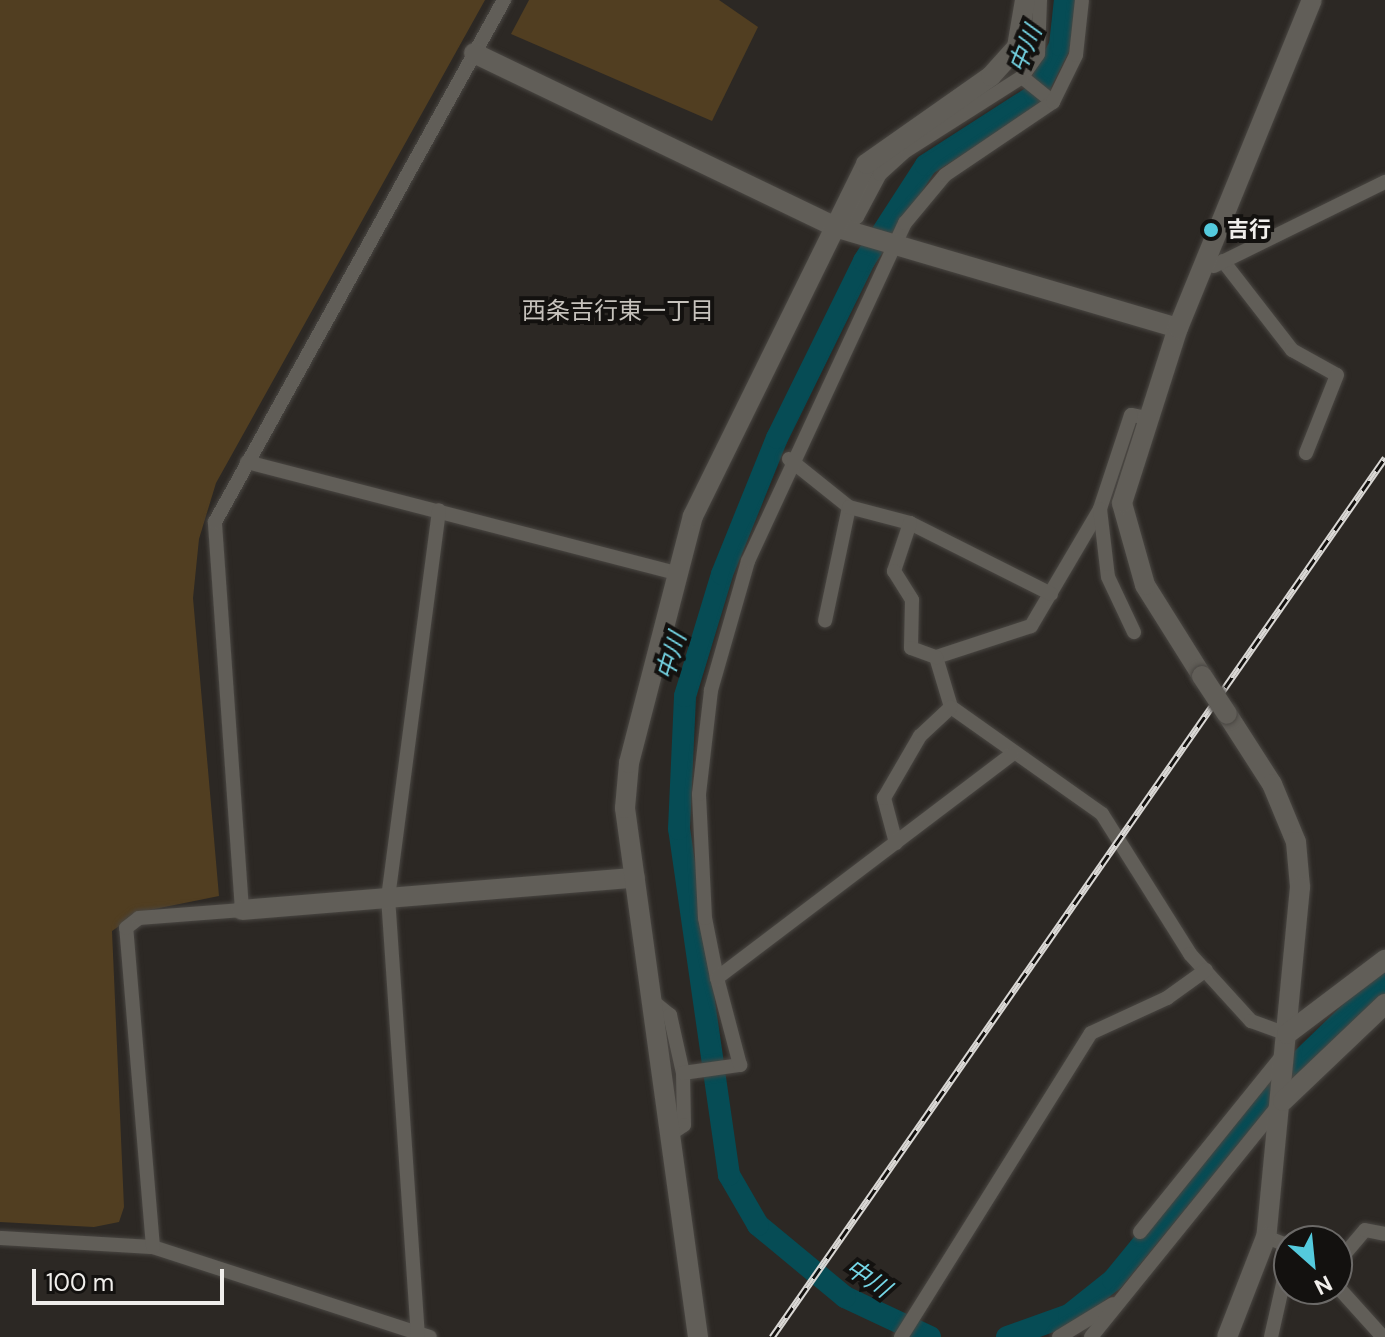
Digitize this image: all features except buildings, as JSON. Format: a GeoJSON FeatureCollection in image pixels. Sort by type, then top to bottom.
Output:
{"type":"FeatureCollection","features":[{"type":"Feature","properties":{"kind":"street"},"geometry":{"type":"LineString","coordinates":[[242,910],[215,522],[504,0]]}},
{"type":"Feature","properties":{"kind":"street"},"geometry":{"type":"LineString","coordinates":[[698,1337],[625,808],[629,763],[693,516],[838,228],[866,164],[881,149],[991,76],[1017,47],[1025,0]]}},
{"type":"Feature","properties":{"kind":"street"},"geometry":{"type":"LineString","coordinates":[[838,228],[857,217],[880,174],[907,150],[1024,79],[1038,54],[1040,0]]}},
{"type":"Feature","properties":{"kind":"street"},"geometry":{"type":"LineString","coordinates":[[687,1073],[740,1065],[717,978],[700,859],[705,734],[748,561],[789,459],[893,243],[929,189],[1051,100],[1076,55],[1082,0]]}},
{"type":"Feature","properties":{"kind":"street"},"geometry":{"type":"LineString","coordinates":[[1227,1337],[1266,1237],[1283,1101],[1300,887],[1296,842],[1272,784],[1202,676],[1130,546],[1122,503],[1178,328],[1312,0]]}},
{"type":"Feature","properties":{"kind":"street"},"geometry":{"type":"LineString","coordinates":[[474,53],[838,228],[1178,328]]}},
{"type":"Feature","properties":{"kind":"street"},"geometry":{"type":"LineString","coordinates":[[1024,79],[1051,100]]}},
{"type":"Feature","properties":{"kind":"street"},"geometry":{"type":"LineString","coordinates":[[1203,271],[1385,182]]}},
{"type":"Feature","properties":{"kind":"street"},"geometry":{"type":"LineString","coordinates":[[1223,261],[1292,350],[1337,375],[1306,453]]}},
{"type":"Feature","properties":{"kind":"street"},"geometry":{"type":"LineString","coordinates":[[910,523],[894,571],[912,600],[911,648],[936,657],[1031,626],[1100,509],[1131,415],[1147,418]]}},
{"type":"Feature","properties":{"kind":"street"},"geometry":{"type":"LineString","coordinates":[[789,459],[849,507],[910,523],[1051,594]]}},
{"type":"Feature","properties":{"kind":"street"},"geometry":{"type":"LineString","coordinates":[[247,462],[677,573]]}},
{"type":"Feature","properties":{"kind":"street"},"geometry":{"type":"LineString","coordinates":[[825,621],[849,507]]}},
{"type":"Feature","properties":{"kind":"street"},"geometry":{"type":"LineString","coordinates":[[1100,509],[1108,577],[1134,632]]}},
{"type":"Feature","properties":{"kind":"street"},"geometry":{"type":"LineString","coordinates":[[1,1240],[153,1247],[423,1336],[388,898],[439,510]]}},
{"type":"Feature","properties":{"kind":"street"},"geometry":{"type":"LineString","coordinates":[[936,657],[951,707],[1012,754],[1102,814],[1137,877],[1206,970],[1251,1021],[1286,1042]]}},
{"type":"Feature","properties":{"kind":"street"},"geometry":{"type":"LineString","coordinates":[[896,843],[884,798],[920,736],[951,707]]}},
{"type":"Feature","properties":{"kind":"street"},"geometry":{"type":"LineString","coordinates":[[717,978],[1012,754]]}},
{"type":"Feature","properties":{"kind":"street"},"geometry":{"type":"LineString","coordinates":[[153,1247],[126,928],[139,918],[635,878]]}},
{"type":"Feature","properties":{"kind":"street"},"geometry":{"type":"LineString","coordinates":[[1140,1232],[1286,1042],[1385,960]]}},
{"type":"Feature","properties":{"kind":"street"},"geometry":{"type":"LineString","coordinates":[[903,1330],[1091,1033],[1167,998],[1206,970]]}},
{"type":"Feature","properties":{"kind":"street"},"geometry":{"type":"LineString","coordinates":[[650,999],[670,1015],[687,1073],[684,1125],[669,1135]]}},
{"type":"Feature","properties":{"kind":"street"},"geometry":{"type":"LineString","coordinates":[[1091,1337],[1283,1101],[1385,1004]]}},
{"type":"Feature","properties":{"kind":"street"},"geometry":{"type":"LineString","coordinates":[[1353,1244],[1365,1230],[1385,1234]]}},
{"type":"Feature","properties":{"kind":"street"},"geometry":{"type":"LineString","coordinates":[[1266,1237],[1273,1240]]}},
{"type":"Feature","properties":{"kind":"street"},"geometry":{"type":"LineString","coordinates":[[1353,1304],[1383,1337]]}},
{"type":"Feature","properties":{"kind":"street"},"geometry":{"type":"LineString","coordinates":[[1059,1337],[1117,1305]]}},
{"type":"Feature","properties":{"kind":"street"},"geometry":{"type":"LineString","coordinates":[[1271,1337],[1278,1305]]}},
{"type":"Feature","properties":{"kind":"shaded area"},"geometry":{"type":"Polygon","coordinates":[[[0,0],[485,0],[216,483],[199,539],[193,598],[219,896],[140,912],[112,931],[124,1207],[119,1222],[94,1227],[0,1222],[0,0]]]}},
{"type":"Feature","properties":{"kind":"shaded area"},"geometry":{"type":"Polygon","coordinates":[[[529,0],[719,0],[758,27],[712,121],[511,34],[529,0]]]}},
{"type":"Feature","properties":{"kind":"waterway","name":"中川"},"geometry":{"type":"LineString","coordinates":[[930,1337],[845,1297],[758,1225],[729,1175],[679,829],[685,696],[722,574],[777,438],[864,261],[926,165],[1035,95],[1060,45],[1065,0]]}},
{"type":"Feature","properties":{"kind":"waterway","name":"中川"},"geometry":{"type":"LineString","coordinates":[[1007,1337],[1069,1315],[1113,1280],[1261,1099],[1385,979]]}},
{"type":"Feature","properties":{"kind":"railway"},"geometry":{"type":"LineString","coordinates":[[772,1337],[1385,458]]}},
{"type":"Feature","properties":{"kind":"place","name":"吉行"},"geometry":{"type":"Point","coordinates":[1211,230]}},
{"type":"Feature","properties":{"kind":"district","name":"西条吉行東一丁目"},"geometry":{"type":"Point","coordinates":[618,311]}}]}
